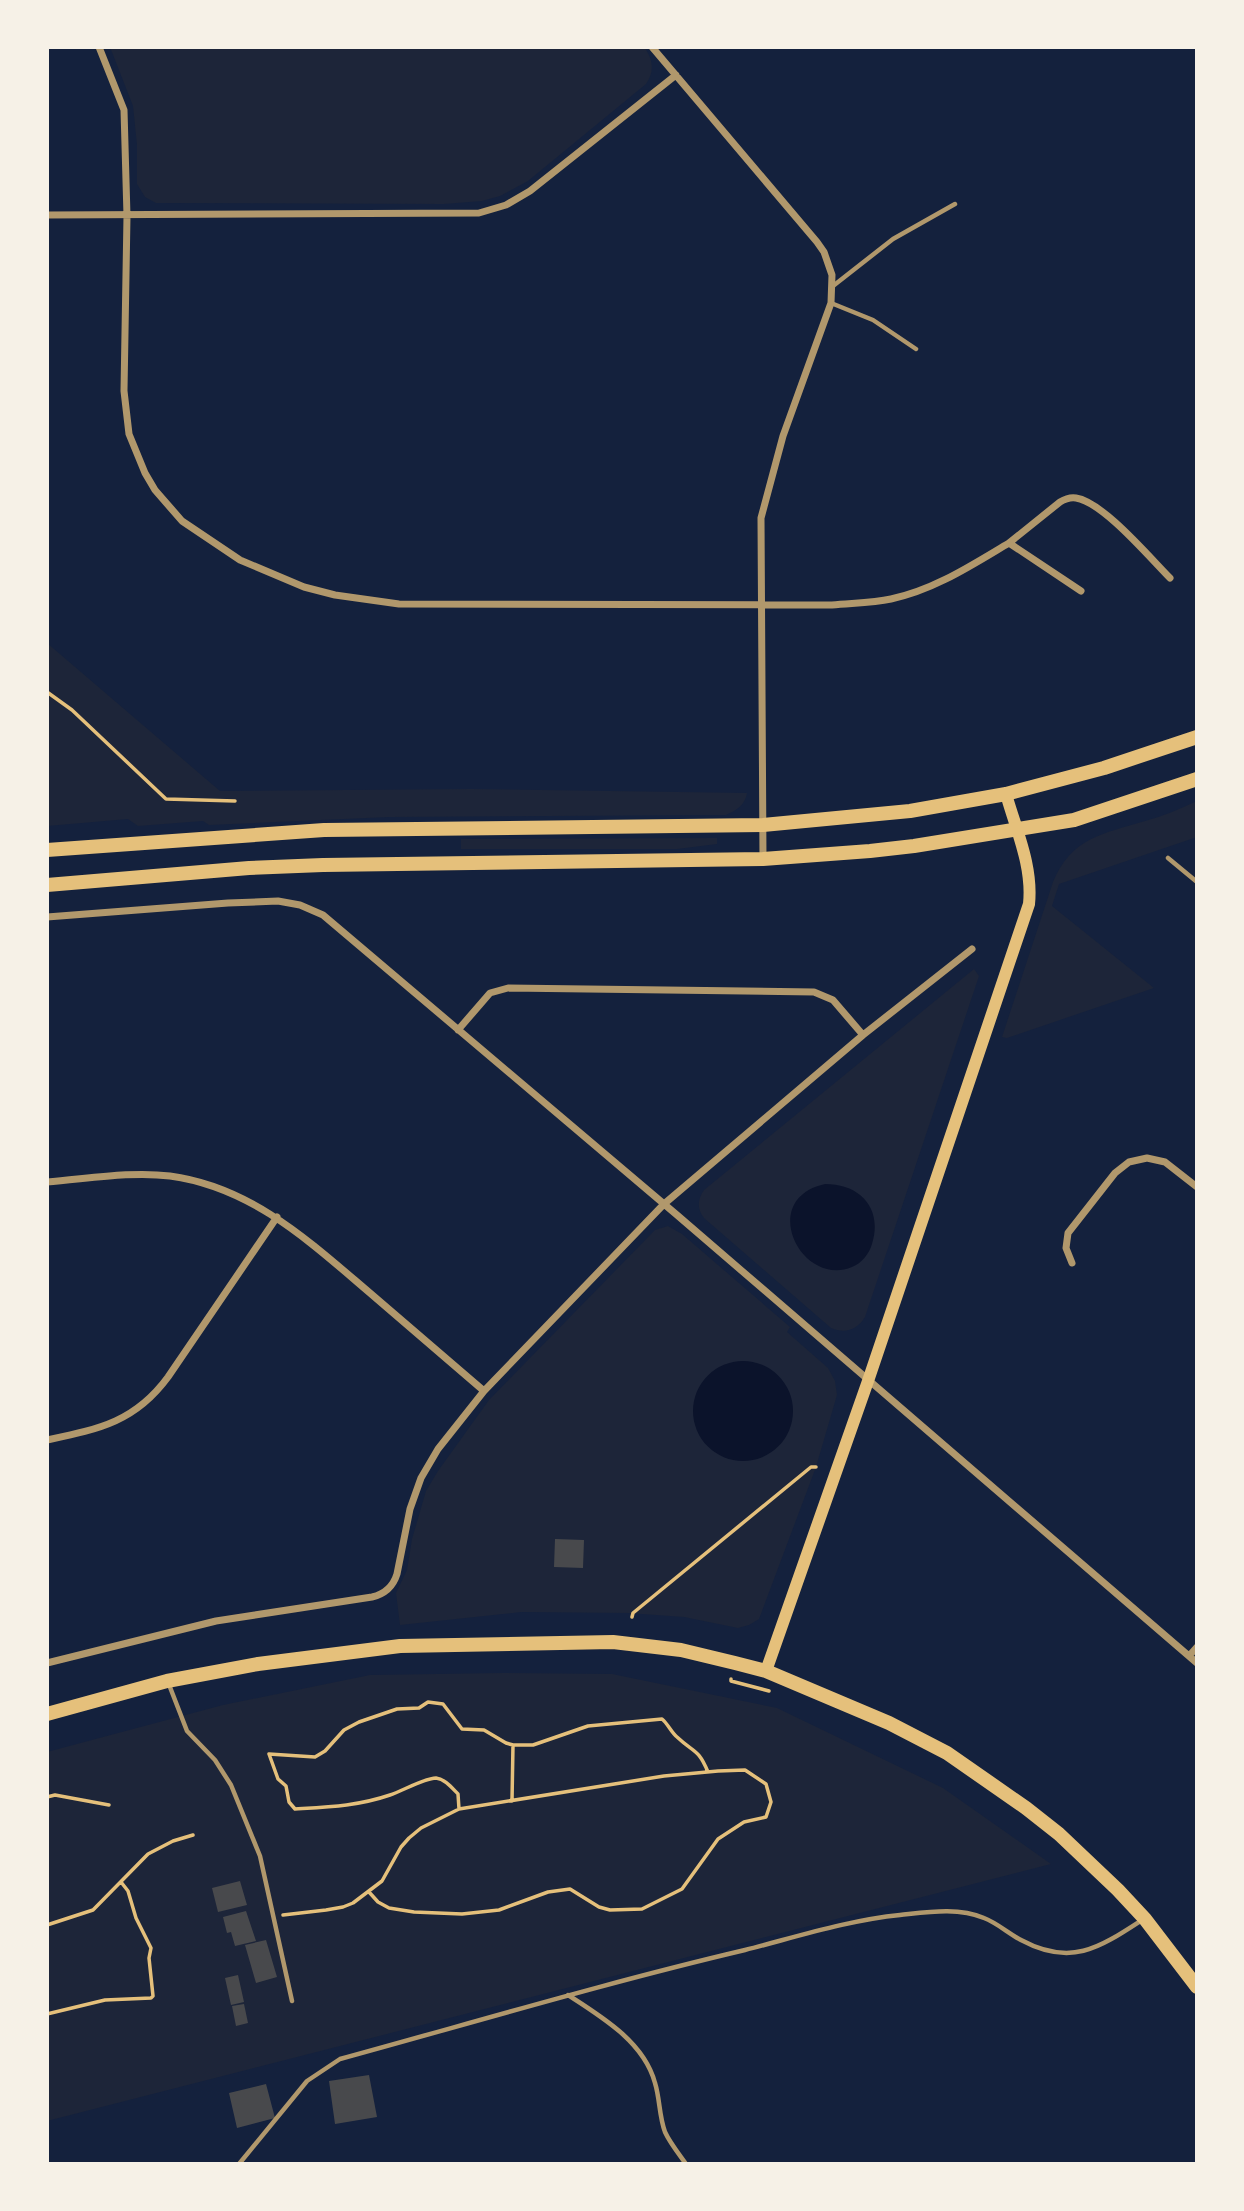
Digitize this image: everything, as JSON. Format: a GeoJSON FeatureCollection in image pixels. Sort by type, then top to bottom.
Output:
{"type":"FeatureCollection","features":[{"type":"Feature","properties":{"kind":"main road"},"geometry":{"type":"LineString","coordinates":[[47,850],[324,830],[763,825],[910,811],[1006,794],[1104,768],[1197,737]]}},
{"type":"Feature","properties":{"kind":"main road"},"geometry":{"type":"LineString","coordinates":[[47,885],[249,868],[762,859],[914,846],[1074,820],[1197,779]]}},
{"type":"Feature","properties":{"kind":"main road"},"geometry":{"type":"LineString","coordinates":[[765,1671],[868,1381],[1029,904],[1030,879],[1006,794]]}},
{"type":"Feature","properties":{"kind":"main road"},"geometry":{"type":"LineString","coordinates":[[47,1714],[167,1681],[258,1664],[400,1646],[641,1644],[681,1650],[765,1671],[889,1723],[947,1754],[1026,1808],[1099,1871],[1145,1919],[1197,1987]]}},
{"type":"Feature","properties":{"kind":"street"},"geometry":{"type":"LineString","coordinates":[[99,47],[124,110],[127,216],[124,391],[125,413],[136,454],[155,490],[182,521],[240,561],[304,587],[335,595],[399,604],[831,605],[892,599],[927,587],[964,570],[1009,543],[1065,499],[1078,498],[1114,522],[1170,578]]}},
{"type":"Feature","properties":{"kind":"street"},"geometry":{"type":"LineString","coordinates":[[652,47],[817,242],[829,263],[833,286],[831,303],[783,436],[761,518],[762,859]]}},
{"type":"Feature","properties":{"kind":"street"},"geometry":{"type":"LineString","coordinates":[[47,215],[465,215],[493,210],[530,191],[676,75]]}},
{"type":"Feature","properties":{"kind":"street"},"geometry":{"type":"LineString","coordinates":[[1009,543],[1081,591]]}},
{"type":"Feature","properties":{"kind":"street"},"geometry":{"type":"LineString","coordinates":[[47,917],[278,901],[312,909],[334,922],[1197,1663]]}},
{"type":"Feature","properties":{"kind":"street"},"geometry":{"type":"LineString","coordinates":[[47,1663],[216,1621],[372,1597],[385,1592],[395,1581],[410,1509],[421,1478],[438,1449],[484,1391],[664,1204],[863,1035],[972,949]]}},
{"type":"Feature","properties":{"kind":"street"},"geometry":{"type":"LineString","coordinates":[[458,1030],[495,990],[564,988],[814,992],[833,1000],[863,1035]]}},
{"type":"Feature","properties":{"kind":"street"},"geometry":{"type":"LineString","coordinates":[[1072,1263],[1066,1248],[1068,1233],[1121,1167],[1138,1159],[1156,1159],[1165,1162],[1197,1187]]}},
{"type":"Feature","properties":{"kind":"street"},"geometry":{"type":"LineString","coordinates":[[47,1182],[167,1176],[208,1185],[232,1194],[277,1217],[298,1232],[484,1391]]}},
{"type":"Feature","properties":{"kind":"street"},"geometry":{"type":"LineString","coordinates":[[47,1440],[112,1424],[149,1399],[168,1377],[277,1217]]}},
{"type":"Feature","properties":{"kind":"street"},"geometry":{"type":"LineString","coordinates":[[1189,1656],[1197,1647]]}},
{"type":"Feature","properties":{"kind":"lane"},"geometry":{"type":"LineString","coordinates":[[833,286],[893,239],[955,204]]}},
{"type":"Feature","properties":{"kind":"lane"},"geometry":{"type":"LineString","coordinates":[[831,303],[873,320],[916,349]]}},
{"type":"Feature","properties":{"kind":"lane"},"geometry":{"type":"LineString","coordinates":[[1168,858],[1197,882]]}},
{"type":"Feature","properties":{"kind":"lane"},"geometry":{"type":"LineString","coordinates":[[167,1681],[187,1731],[215,1760],[230,1785],[260,1856],[292,2001]]}},
{"type":"Feature","properties":{"kind":"lane"},"geometry":{"type":"LineString","coordinates":[[239,2164],[307,2081],[340,2059],[670,1968],[884,1916],[950,1910],[984,1918],[1020,1940],[1055,1953],[1079,1952],[1105,1944],[1145,1919]]}},
{"type":"Feature","properties":{"kind":"lane"},"geometry":{"type":"LineString","coordinates":[[568,1996],[603,2018],[632,2043],[647,2063],[655,2083],[665,2133],[686,2164]]}},
{"type":"Feature","properties":{"kind":"path"},"geometry":{"type":"LineString","coordinates":[[47,692],[72,710],[166,799],[235,801]]}},
{"type":"Feature","properties":{"kind":"path"},"geometry":{"type":"LineString","coordinates":[[632,1617],[633,1613],[811,1467],[816,1467]]}},
{"type":"Feature","properties":{"kind":"path"},"geometry":{"type":"LineString","coordinates":[[732,1677],[731,1681],[771,1692]]}},
{"type":"Feature","properties":{"kind":"path"},"geometry":{"type":"LineString","coordinates":[[459,1810],[458,1794],[444,1781],[435,1778],[390,1795],[346,1806],[295,1809],[289,1802],[286,1786],[278,1779],[269,1754],[315,1758],[344,1730],[359,1722],[397,1709],[419,1709],[428,1702],[443,1704],[462,1729],[484,1730],[513,1745],[533,1745],[588,1726],[662,1719],[675,1736],[701,1755],[708,1772]]}},
{"type":"Feature","properties":{"kind":"path"},"geometry":{"type":"LineString","coordinates":[[512,1801],[513,1745]]}},
{"type":"Feature","properties":{"kind":"path"},"geometry":{"type":"LineString","coordinates":[[274,1916],[343,1908],[382,1881],[409,1838],[421,1828],[459,1810],[664,1776],[745,1770],[766,1784],[771,1802],[766,1817],[744,1822],[718,1839],[682,1889],[642,1909],[610,1910],[598,1907],[570,1889],[548,1892],[499,1910],[462,1914],[414,1912],[389,1908],[377,1902],[369,1892]]}},
{"type":"Feature","properties":{"kind":"path"},"geometry":{"type":"LineString","coordinates":[[47,1797],[55,1795],[110,1805]]}},
{"type":"Feature","properties":{"kind":"path"},"geometry":{"type":"LineString","coordinates":[[47,1925],[93,1910],[148,1854],[173,1841],[193,1835]]}},
{"type":"Feature","properties":{"kind":"path"},"geometry":{"type":"LineString","coordinates":[[47,2014],[105,2000],[153,1996],[149,1958],[151,1948],[136,1918],[128,1891],[121,1882]]}},
{"type":"Feature","properties":{"kind":"shaded area"},"geometry":{"type":"Polygon","coordinates":[[[110,47],[644,47],[652,70],[646,84],[528,181],[500,196],[482,201],[444,204],[156,203],[145,197],[137,184],[133,106],[110,47]]]}},
{"type":"Feature","properties":{"kind":"shaded area"},"geometry":{"type":"Polygon","coordinates":[[[47,643],[220,791],[471,789],[747,793],[740,807],[726,815],[389,817],[209,825],[203,821],[138,826],[128,819],[47,826],[47,643]]]}},
{"type":"Feature","properties":{"kind":"shaded area"},"geometry":{"type":"Polygon","coordinates":[[[1197,801],[1197,837],[1059,884],[1052,906],[1154,988],[1007,1038],[1002,1037],[1053,882],[1069,855],[1079,846],[1102,834],[1158,817],[1197,801]]]}},
{"type":"Feature","properties":{"kind":"shaded area"},"geometry":{"type":"Polygon","coordinates":[[[717,838],[717,844],[677,849],[461,849],[461,839],[717,838]]]}},
{"type":"Feature","properties":{"kind":"shaded area"},"geometry":{"type":"Polygon","coordinates":[[[974,969],[979,976],[865,1317],[850,1330],[831,1328],[704,1218],[699,1208],[700,1197],[704,1190],[974,969]]]}},
{"type":"Feature","properties":{"kind":"shaded area"},"geometry":{"type":"Polygon","coordinates":[[[825,1184],[849,1188],[866,1200],[871,1209],[875,1231],[872,1244],[865,1258],[852,1267],[833,1270],[817,1265],[803,1254],[794,1239],[790,1222],[793,1206],[805,1193],[825,1184]]]}},
{"type":"Feature","properties":{"kind":"shaded area"},"geometry":{"type":"Polygon","coordinates":[[[668,1226],[682,1234],[790,1327],[787,1332],[828,1368],[835,1381],[837,1395],[816,1467],[759,1619],[738,1628],[684,1617],[628,1613],[521,1612],[400,1625],[396,1593],[407,1570],[412,1539],[426,1491],[438,1471],[489,1400],[655,1230],[668,1226]]]}},
{"type":"Feature","properties":{"kind":"shaded area"},"geometry":{"type":"Polygon","coordinates":[[[733,1361],[753,1361],[779,1375],[790,1392],[793,1411],[790,1430],[779,1447],[753,1461],[733,1461],[715,1453],[701,1439],[693,1421],[693,1401],[701,1383],[715,1369],[733,1361]]]}},
{"type":"Feature","properties":{"kind":"shaded area"},"geometry":{"type":"Polygon","coordinates":[[[612,1674],[777,1708],[943,1788],[1051,1864],[47,2121],[47,1752],[223,1705],[370,1675],[612,1674]]]}},
{"type":"Feature","properties":{"kind":"building"},"geometry":{"type":"Polygon","coordinates":[[[555,1539],[584,1540],[583,1568],[554,1567],[555,1539]]]}},
{"type":"Feature","properties":{"kind":"building"},"geometry":{"type":"Polygon","coordinates":[[[240,1881],[247,1905],[218,1912],[212,1888],[240,1881]]]}},
{"type":"Feature","properties":{"kind":"building"},"geometry":{"type":"Polygon","coordinates":[[[246,1911],[256,1941],[235,1946],[231,1932],[227,1933],[223,1917],[246,1911]]]}},
{"type":"Feature","properties":{"kind":"building"},"geometry":{"type":"Polygon","coordinates":[[[266,1940],[277,1977],[256,1983],[245,1945],[266,1940]]]}},
{"type":"Feature","properties":{"kind":"building"},"geometry":{"type":"Polygon","coordinates":[[[238,1975],[244,2002],[231,2005],[225,1978],[238,1975]]]}},
{"type":"Feature","properties":{"kind":"building"},"geometry":{"type":"Polygon","coordinates":[[[244,2004],[248,2023],[236,2026],[232,2006],[244,2004]]]}},
{"type":"Feature","properties":{"kind":"building"},"geometry":{"type":"Polygon","coordinates":[[[369,2075],[377,2117],[335,2124],[329,2081],[369,2075]]]}},
{"type":"Feature","properties":{"kind":"building"},"geometry":{"type":"Polygon","coordinates":[[[266,2084],[275,2118],[237,2128],[229,2093],[266,2084]]]}}]}
